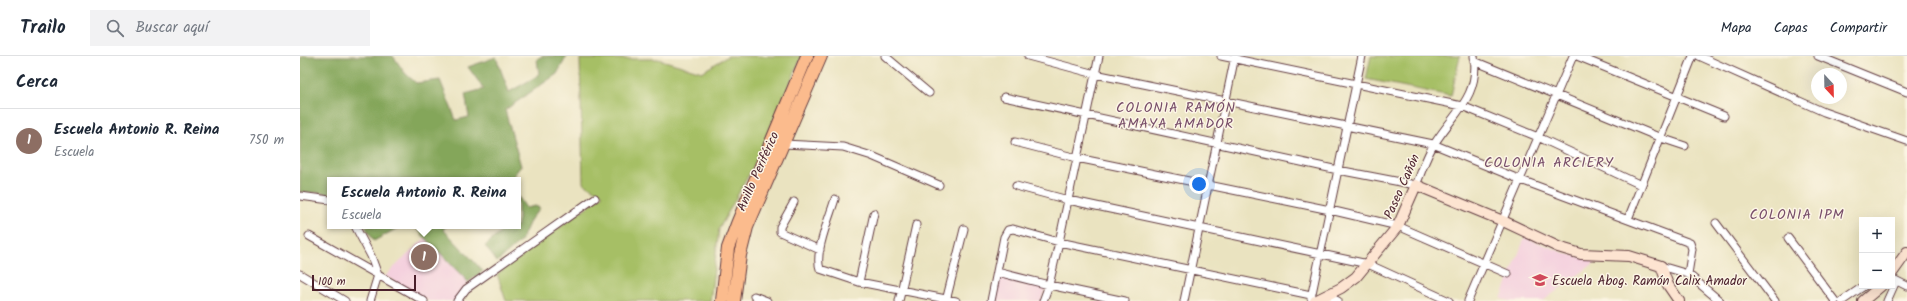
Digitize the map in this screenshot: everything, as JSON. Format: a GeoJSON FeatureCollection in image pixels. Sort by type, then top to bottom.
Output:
{"type":"FeatureCollection","features":[{"type":"Feature","properties":{"kind":"highway","name":"Anillo Periférico"},"geometry":{"type":"LineString","coordinates":[[722,301],[724,270],[734,230],[807,56]]}},
{"type":"Feature","properties":{"kind":"highway","name":"Anillo Periférico"},"geometry":{"type":"LineString","coordinates":[[734,301],[740,255],[748,227],[821,56]]}},
{"type":"Feature","properties":{"kind":"street"},"geometry":{"type":"LineString","coordinates":[[885,56],[929,93]]}},
{"type":"Feature","properties":{"kind":"street"},"geometry":{"type":"LineString","coordinates":[[1028,56],[1095,74],[1347,128],[1434,144],[1521,180],[1628,219],[1656,232],[1690,243],[1692,249],[1688,274]]}},
{"type":"Feature","properties":{"kind":"street"},"geometry":{"type":"LineString","coordinates":[[1043,301],[1049,285],[1059,242],[1098,56]]}},
{"type":"Feature","properties":{"kind":"street"},"geometry":{"type":"LineString","coordinates":[[1221,56],[1462,106],[1538,137],[1641,185]]}},
{"type":"Feature","properties":{"kind":"street"},"geometry":{"type":"LineString","coordinates":[[991,301],[1004,237],[1008,230],[1013,229],[1059,242],[1312,299],[1320,253],[1362,56]]}},
{"type":"Feature","properties":{"kind":"street"},"geometry":{"type":"LineString","coordinates":[[1468,301],[1573,56]]}},
{"type":"Feature","properties":{"kind":"street"},"geometry":{"type":"LineString","coordinates":[[1577,56],[1676,98],[1724,116]]}},
{"type":"Feature","properties":{"kind":"street"},"geometry":{"type":"LineString","coordinates":[[1628,219],[1693,56]]}},
{"type":"Feature","properties":{"kind":"street"},"geometry":{"type":"LineString","coordinates":[[1700,56],[1824,112],[1907,141]]}},
{"type":"Feature","properties":{"kind":"street"},"geometry":{"type":"LineString","coordinates":[[1818,56],[1907,92]]}},
{"type":"Feature","properties":{"kind":"street"},"geometry":{"type":"LineString","coordinates":[[1184,301],[1189,271],[1200,227],[1207,185],[1235,58]]}},
{"type":"Feature","properties":{"kind":"street"},"geometry":{"type":"LineString","coordinates":[[1474,59],[1557,96],[1661,138],[1685,146]]}},
{"type":"Feature","properties":{"kind":"street","name":"Paseo Cañón"},"geometry":{"type":"LineString","coordinates":[[1312,299],[1327,296],[1356,277],[1398,226],[1434,144],[1472,91],[1474,59]]}},
{"type":"Feature","properties":{"kind":"street"},"geometry":{"type":"LineString","coordinates":[[1004,97],[1338,170],[1416,185],[1503,221],[1558,247],[1581,254],[1629,256],[1688,274],[1720,301]]}},
{"type":"Feature","properties":{"kind":"street"},"geometry":{"type":"LineString","coordinates":[[1015,142],[1077,158],[1330,210],[1398,226],[1508,274]]}},
{"type":"Feature","properties":{"kind":"street"},"geometry":{"type":"LineString","coordinates":[[784,144],[843,147],[872,156],[939,185]]}},
{"type":"Feature","properties":{"kind":"street"},"geometry":{"type":"LineString","coordinates":[[1016,186],[1068,200],[1368,264],[1450,301]]}},
{"type":"Feature","properties":{"kind":"street"},"geometry":{"type":"LineString","coordinates":[[300,196],[327,200]]}},
{"type":"Feature","properties":{"kind":"street"},"geometry":{"type":"LineString","coordinates":[[457,301],[466,289],[595,198]]}},
{"type":"Feature","properties":{"kind":"street"},"geometry":{"type":"LineString","coordinates":[[835,199],[820,250],[818,264],[820,269],[859,282],[956,301]]}},
{"type":"Feature","properties":{"kind":"street"},"geometry":{"type":"LineString","coordinates":[[794,202],[780,227],[780,232],[820,250]]}},
{"type":"Feature","properties":{"kind":"street"},"geometry":{"type":"LineString","coordinates":[[859,282],[874,213]]}},
{"type":"Feature","properties":{"kind":"street"},"geometry":{"type":"LineString","coordinates":[[1716,223],[1775,301]]}},
{"type":"Feature","properties":{"kind":"street"},"geometry":{"type":"LineString","coordinates":[[900,301],[916,225]]}},
{"type":"Feature","properties":{"kind":"street"},"geometry":{"type":"LineString","coordinates":[[357,229],[371,256],[378,275],[370,301]]}},
{"type":"Feature","properties":{"kind":"street"},"geometry":{"type":"LineString","coordinates":[[946,300],[964,229]]}},
{"type":"Feature","properties":{"kind":"street"},"geometry":{"type":"LineString","coordinates":[[309,236],[424,301]]}},
{"type":"Feature","properties":{"kind":"street"},"geometry":{"type":"LineString","coordinates":[[1788,238],[1835,301]]}},
{"type":"Feature","properties":{"kind":"street"},"geometry":{"type":"LineString","coordinates":[[1895,273],[1907,252]]}},
{"type":"Feature","properties":{"kind":"street"},"geometry":{"type":"LineString","coordinates":[[1661,266],[1668,285],[1679,301]]}},
{"type":"Feature","properties":{"kind":"street"},"geometry":{"type":"LineString","coordinates":[[997,272],[1125,301]]}},
{"type":"Feature","properties":{"kind":"street"},"geometry":{"type":"LineString","coordinates":[[300,274],[345,301]]}},
{"type":"Feature","properties":{"kind":"street"},"geometry":{"type":"LineString","coordinates":[[1895,278],[1907,286]]}},
{"type":"Feature","properties":{"kind":"street"},"geometry":{"type":"LineString","coordinates":[[1842,301],[1860,289]]}},
{"type":"Feature","properties":{"kind":"street"},"geometry":{"type":"LineString","coordinates":[[1863,301],[1877,289]]}},
{"type":"Feature","properties":{"kind":"street"},"geometry":{"type":"LineString","coordinates":[[1886,301],[1890,289]]}},
{"type":"Feature","properties":{"kind":"street"},"geometry":{"type":"LineString","coordinates":[[754,296],[768,301]]}},
{"type":"Feature","properties":{"kind":"street"},"geometry":{"type":"LineString","coordinates":[[1327,296],[1338,301]]}},
{"type":"Feature","properties":{"kind":"shaded area","name":"Escuela Abog. Ramón Calix Amador"},"geometry":{"type":"Polygon","coordinates":[[[1525,237],[1567,254],[1597,261],[1543,301],[1512,301],[1501,299],[1525,237]]]}},
{"type":"Feature","properties":{"kind":"shaded area"},"geometry":{"type":"Polygon","coordinates":[[[425,238],[468,282],[454,301],[429,301],[385,276],[425,238]]]}},
{"type":"Feature","properties":{"kind":"shaded area"},"geometry":{"type":"Polygon","coordinates":[[[998,270],[1047,283],[1041,301],[992,301],[998,270]]]}},
{"type":"Feature","properties":{"kind":"green space"},"geometry":{"type":"Polygon","coordinates":[[[305,56],[393,56],[405,73],[416,83],[440,80],[456,120],[469,117],[465,94],[484,89],[468,67],[496,57],[509,92],[539,75],[537,59],[542,56],[567,56],[557,74],[505,110],[521,166],[512,177],[327,177],[327,194],[300,192],[300,58],[305,56]]]}},
{"type":"Feature","properties":{"kind":"green space"},"geometry":{"type":"Polygon","coordinates":[[[728,56],[802,56],[753,167],[719,229],[710,301],[506,301],[497,274],[603,195],[583,183],[580,59],[658,59],[702,72],[728,56]]]}},
{"type":"Feature","properties":{"kind":"green space"},"geometry":{"type":"Polygon","coordinates":[[[1371,56],[1460,56],[1451,96],[1366,79],[1371,56]]]}},
{"type":"Feature","properties":{"kind":"green space"},"geometry":{"type":"Polygon","coordinates":[[[521,200],[526,208],[535,206],[540,208],[531,219],[521,241],[497,262],[485,246],[504,229],[521,229],[521,200]]]}},
{"type":"Feature","properties":{"kind":"green space"},"geometry":{"type":"Polygon","coordinates":[[[367,229],[396,229],[374,241],[367,229]]]}},
{"type":"Feature","properties":{"kind":"green space"},"geometry":{"type":"Polygon","coordinates":[[[417,229],[443,229],[483,271],[468,282],[417,229]]]}},
{"type":"Feature","properties":{"kind":"place","name":"Escuela Antonio R. Reina"},"geometry":{"type":"Point","coordinates":[424,257]}},
{"type":"Feature","properties":{"kind":"place","name":"Escuela Abog. Ramón Calix Amador"},"geometry":{"type":"Point","coordinates":[1540,280]}},
{"type":"Feature","properties":{"kind":"district","name":"COLONIA RAMÓN AMAYA AMADOR"},"geometry":{"type":"Point","coordinates":[1176,116]}},
{"type":"Feature","properties":{"kind":"district","name":"COLONIA ARCIERY"},"geometry":{"type":"Point","coordinates":[1549,162]}},
{"type":"Feature","properties":{"kind":"district","name":"COLONIA IPM"},"geometry":{"type":"Point","coordinates":[1797,214]}}]}
